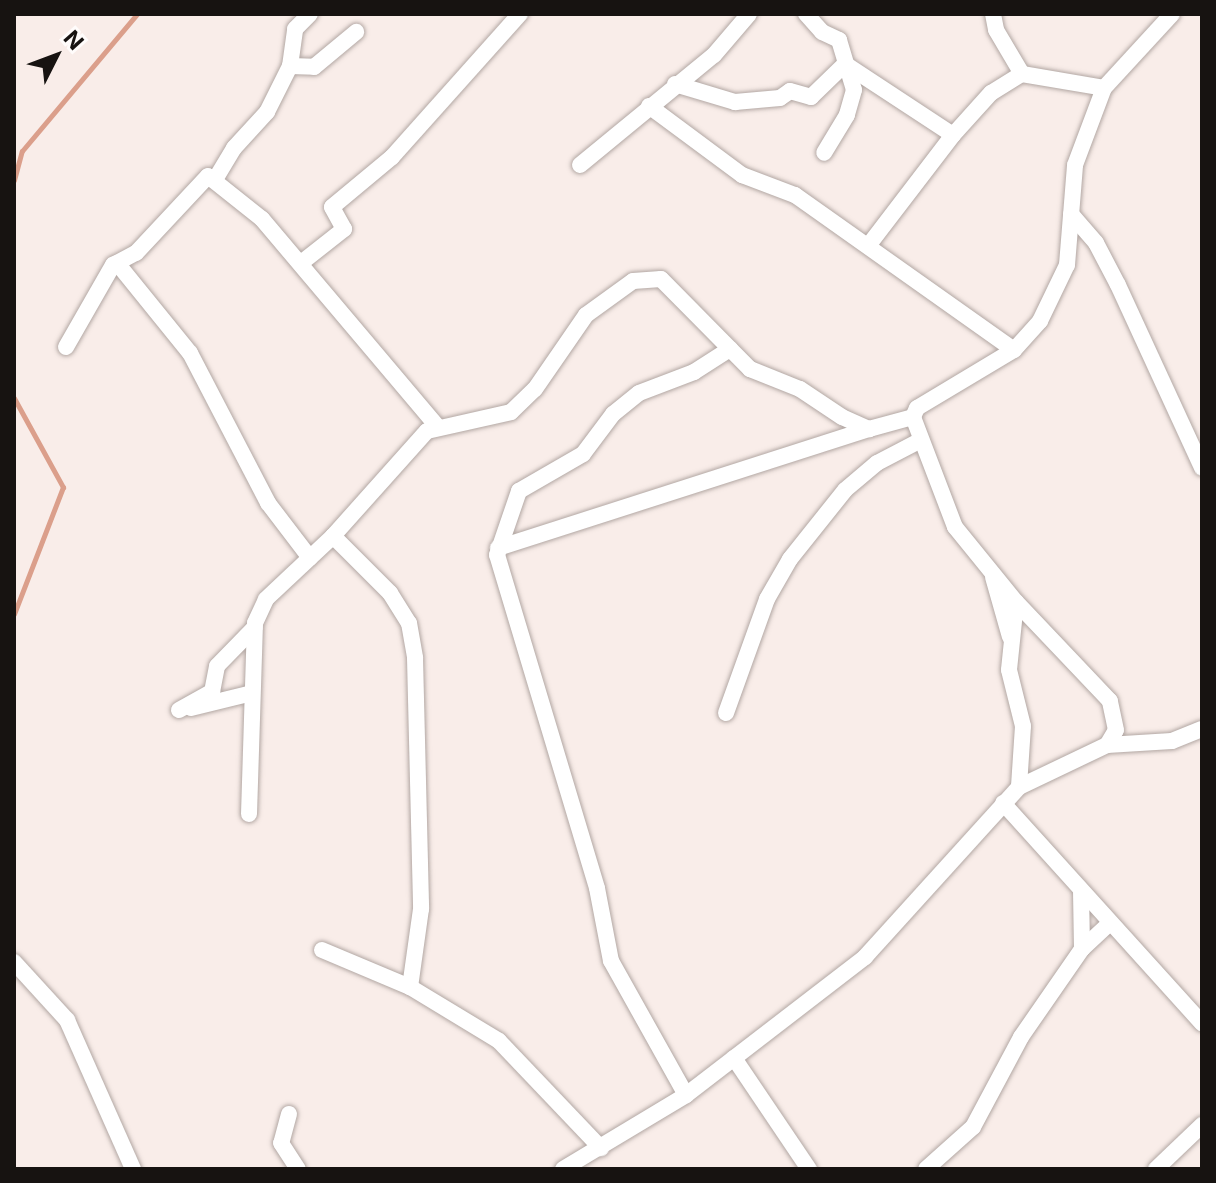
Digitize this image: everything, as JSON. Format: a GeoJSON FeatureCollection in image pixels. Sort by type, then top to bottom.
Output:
{"type":"FeatureCollection","features":[{"type":"Feature","properties":{"kind":"street"},"geometry":{"type":"LineString","coordinates":[[216,178],[267,112],[290,66],[295,29],[310,14]]}},
{"type":"Feature","properties":{"kind":"street"},"geometry":{"type":"LineString","coordinates":[[301,263],[344,229],[332,207],[392,157],[520,14]]}},
{"type":"Feature","properties":{"kind":"street"},"geometry":{"type":"LineString","coordinates":[[580,165],[714,55],[749,14]]}},
{"type":"Feature","properties":{"kind":"street"},"geometry":{"type":"LineString","coordinates":[[806,14],[822,32],[837,36],[854,90],[847,115],[824,153]]}},
{"type":"Feature","properties":{"kind":"street"},"geometry":{"type":"LineString","coordinates":[[993,14],[996,30],[1022,74]]}},
{"type":"Feature","properties":{"kind":"street"},"geometry":{"type":"LineString","coordinates":[[1107,745],[1116,730],[1110,701],[1079,663],[1016,602],[955,527],[919,441],[913,417],[917,408],[1014,350],[1040,321],[1067,265],[1075,165],[1104,88],[1172,14]]}},
{"type":"Feature","properties":{"kind":"street"},"geometry":{"type":"LineString","coordinates":[[290,66],[314,67],[356,32]]}},
{"type":"Feature","properties":{"kind":"street"},"geometry":{"type":"LineString","coordinates":[[675,84],[735,102],[780,98],[790,91],[811,97],[845,64]]}},
{"type":"Feature","properties":{"kind":"street"},"geometry":{"type":"LineString","coordinates":[[845,64],[953,135]]}},
{"type":"Feature","properties":{"kind":"street"},"geometry":{"type":"LineString","coordinates":[[868,246],[953,135],[991,93],[1022,74],[1104,88]]}},
{"type":"Feature","properties":{"kind":"street"},"geometry":{"type":"LineString","coordinates":[[649,106],[742,175],[795,195],[1014,350]]}},
{"type":"Feature","properties":{"kind":"street"},"geometry":{"type":"LineString","coordinates":[[66,347],[117,263],[136,253],[208,176],[216,178],[301,263],[437,426]]}},
{"type":"Feature","properties":{"kind":"street"},"geometry":{"type":"LineString","coordinates":[[1071,214],[1096,243],[1118,285],[1202,468]]}},
{"type":"Feature","properties":{"kind":"street"},"geometry":{"type":"LineString","coordinates":[[117,263],[190,353],[268,503],[310,558]]}},
{"type":"Feature","properties":{"kind":"street"},"geometry":{"type":"LineString","coordinates":[[249,814],[255,627],[266,599],[333,536],[437,426],[511,412],[535,389],[586,315],[648,276],[674,289],[750,369],[800,389],[869,429]]}},
{"type":"Feature","properties":{"kind":"street"},"geometry":{"type":"LineString","coordinates":[[686,1095],[611,961],[597,888],[498,548],[519,491],[583,454],[613,414],[639,393],[694,372],[730,349]]}},
{"type":"Feature","properties":{"kind":"street"},"geometry":{"type":"LineString","coordinates":[[498,548],[913,417]]}},
{"type":"Feature","properties":{"kind":"street"},"geometry":{"type":"LineString","coordinates":[[726,713],[767,599],[790,559],[845,490],[877,463],[919,441]]}},
{"type":"Feature","properties":{"kind":"street"},"geometry":{"type":"LineString","coordinates":[[333,536],[390,593],[409,623],[415,658],[421,909],[410,987]]}},
{"type":"Feature","properties":{"kind":"street"},"geometry":{"type":"LineString","coordinates":[[991,571],[1010,637]]}},
{"type":"Feature","properties":{"kind":"street"},"geometry":{"type":"LineString","coordinates":[[1016,602],[1009,670],[1023,726],[1019,787]]}},
{"type":"Feature","properties":{"kind":"street"},"geometry":{"type":"LineString","coordinates":[[252,693],[179,710],[212,692],[217,666],[255,627]]}},
{"type":"Feature","properties":{"kind":"street"},"geometry":{"type":"LineString","coordinates":[[563,1169],[686,1095],[865,957],[1019,787],[1107,745],[1172,741],[1202,729]]}},
{"type":"Feature","properties":{"kind":"street"},"geometry":{"type":"LineString","coordinates":[[1003,803],[1109,924],[1202,1023]]}},
{"type":"Feature","properties":{"kind":"street"},"geometry":{"type":"LineString","coordinates":[[1081,891],[1082,949]]}},
{"type":"Feature","properties":{"kind":"street"},"geometry":{"type":"LineString","coordinates":[[926,1169],[973,1127],[1021,1037],[1082,949],[1109,924]]}},
{"type":"Feature","properties":{"kind":"street"},"geometry":{"type":"LineString","coordinates":[[322,950],[410,987],[499,1041],[601,1148]]}},
{"type":"Feature","properties":{"kind":"street"},"geometry":{"type":"LineString","coordinates":[[14,962],[67,1020],[133,1169]]}},
{"type":"Feature","properties":{"kind":"street"},"geometry":{"type":"LineString","coordinates":[[734,1058],[809,1169]]}},
{"type":"Feature","properties":{"kind":"street"},"geometry":{"type":"LineString","coordinates":[[289,1114],[281,1143],[298,1169]]}},
{"type":"Feature","properties":{"kind":"street"},"geometry":{"type":"LineString","coordinates":[[1156,1169],[1202,1125]]}},
{"type":"Feature","properties":{"kind":"waterway"},"geometry":{"type":"LineString","coordinates":[[14,180],[22,151],[137,14]]}},
{"type":"Feature","properties":{"kind":"waterway"},"geometry":{"type":"LineString","coordinates":[[14,398],[63,487],[14,614]]}}]}
